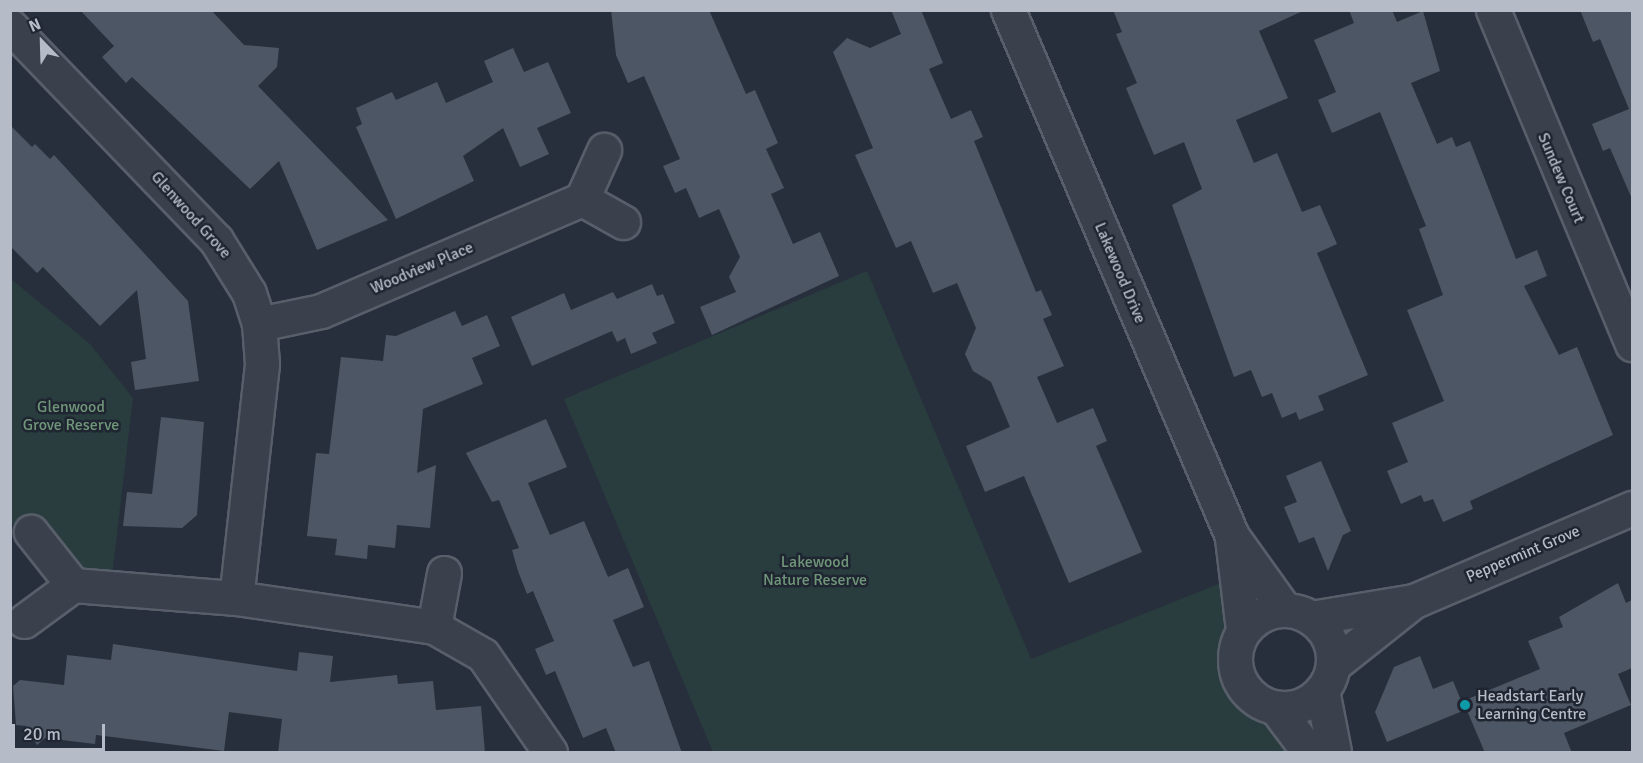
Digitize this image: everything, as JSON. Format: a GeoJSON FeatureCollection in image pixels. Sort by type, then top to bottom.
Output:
{"type":"FeatureCollection","features":[{"type":"Feature","properties":{"kind":"street","name":"Lakewood Drive"},"geometry":{"type":"LineString","coordinates":[[1008,10],[1232,536],[1243,630]]}},
{"type":"Feature","properties":{"kind":"street","name":"Sundew Court"},"geometry":{"type":"LineString","coordinates":[[1493,10],[1632,344]]}},
{"type":"Feature","properties":{"kind":"street","name":"Glenwood Grove"},"geometry":{"type":"LineString","coordinates":[[10,26],[216,240],[240,274],[259,324],[260,386],[236,598]]}},
{"type":"Feature","properties":{"kind":"street"},"geometry":{"type":"LineString","coordinates":[[604,150],[582,200],[623,222]]}},
{"type":"Feature","properties":{"kind":"street","name":"Woodview Place"},"geometry":{"type":"LineString","coordinates":[[259,324],[321,311],[582,200]]}},
{"type":"Feature","properties":{"kind":"street","name":"Peppermint Grove"},"geometry":{"type":"LineString","coordinates":[[1298,614],[1414,601],[1632,507]]}},
{"type":"Feature","properties":{"kind":"street"},"geometry":{"type":"LineString","coordinates":[[31,532],[73,585]]}},
{"type":"Feature","properties":{"kind":"street","name":"Lakewood Drive"},"geometry":{"type":"LineString","coordinates":[[1232,536],[1298,614]]}},
{"type":"Feature","properties":{"kind":"street"},"geometry":{"type":"LineString","coordinates":[[434,627],[444,573]]}},
{"type":"Feature","properties":{"kind":"street"},"geometry":{"type":"LineString","coordinates":[[24,621],[73,585],[236,598],[434,627],[483,655],[550,753]]}},
{"type":"Feature","properties":{"kind":"street","name":"Peppermint Grove"},"geometry":{"type":"LineString","coordinates":[[1328,678],[1414,601]]}},
{"type":"Feature","properties":{"kind":"street"},"geometry":{"type":"LineString","coordinates":[[1309,753],[1276,708],[1247,693],[1238,678],[1236,645],[1243,630],[1269,612],[1298,614],[1329,638],[1328,678],[1334,753]]}},
{"type":"Feature","properties":{"kind":"street"},"geometry":{"type":"LineString","coordinates":[[1276,708],[1301,705],[1328,678]]}},
{"type":"Feature","properties":{"kind":"green space","name":"Lakewood Nature Reserve"},"geometry":{"type":"Polygon","coordinates":[[[867,271],[1031,659],[1236,577],[1243,626],[1234,662],[1237,678],[1247,693],[1276,708],[1309,752],[713,752],[564,399],[867,271]]]}},
{"type":"Feature","properties":{"kind":"green space","name":"Glenwood Grove Reserve"},"geometry":{"type":"Polygon","coordinates":[[[10,278],[90,344],[133,398],[111,585],[96,585],[11,522],[10,278]]]}},
{"type":"Feature","properties":{"kind":"building"},"geometry":{"type":"Polygon","coordinates":[[[80,10],[211,10],[244,45],[279,48],[277,67],[258,86],[388,220],[317,250],[279,161],[250,189],[132,77],[126,83],[102,57],[114,46],[80,10]]]}},
{"type":"Feature","properties":{"kind":"building"},"geometry":{"type":"Polygon","coordinates":[[[611,10],[709,10],[746,94],[755,90],[778,143],[766,149],[784,188],[771,194],[793,244],[820,232],[839,276],[712,335],[700,307],[736,292],[729,277],[740,257],[719,209],[699,218],[686,188],[675,193],[663,166],[680,159],[644,76],[628,83],[616,55],[611,10]]]}},
{"type":"Feature","properties":{"kind":"building"},"geometry":{"type":"Polygon","coordinates":[[[891,10],[921,10],[943,63],[929,69],[951,119],[971,110],[983,137],[974,141],[1036,292],[1041,290],[1052,315],[1043,319],[1064,366],[1037,377],[1057,423],[1093,408],[1107,441],[1096,446],[1142,552],[1069,583],[1024,476],[985,492],[966,446],[1010,427],[991,382],[973,371],[965,354],[976,328],[957,283],[933,293],[911,241],[896,248],[855,155],[873,148],[833,52],[847,38],[870,48],[901,34],[891,10]]]}},
{"type":"Feature","properties":{"kind":"building"},"geometry":{"type":"Polygon","coordinates":[[[1113,10],[1305,10],[1259,31],[1288,98],[1236,120],[1254,163],[1277,153],[1302,212],[1320,205],[1337,244],[1317,253],[1368,375],[1318,396],[1324,410],[1299,420],[1296,412],[1282,418],[1272,393],[1262,397],[1251,370],[1234,377],[1172,205],[1202,189],[1184,142],[1154,155],[1126,88],[1137,83],[1116,34],[1122,32],[1113,10]]]}},
{"type":"Feature","properties":{"kind":"building"},"geometry":{"type":"Polygon","coordinates":[[[1349,10],[1392,10],[1397,22],[1423,11],[1440,71],[1411,83],[1437,144],[1452,137],[1456,147],[1470,141],[1516,259],[1537,250],[1547,276],[1524,286],[1559,355],[1577,347],[1613,435],[1470,501],[1473,509],[1443,522],[1433,499],[1424,502],[1421,495],[1401,504],[1387,471],[1408,462],[1392,423],[1444,401],[1407,310],[1443,295],[1419,229],[1426,226],[1380,112],[1332,133],[1318,100],[1336,92],[1314,40],[1354,23],[1349,10]]]}},
{"type":"Feature","properties":{"kind":"building"},"geometry":{"type":"Polygon","coordinates":[[[1580,10],[1632,10],[1632,199],[1610,148],[1603,151],[1592,124],[1629,109],[1600,39],[1593,42],[1580,10]]]}},
{"type":"Feature","properties":{"kind":"building"},"geometry":{"type":"Polygon","coordinates":[[[513,48],[524,72],[548,62],[571,113],[537,128],[549,154],[520,167],[503,128],[463,156],[474,181],[396,219],[356,127],[362,124],[356,108],[392,92],[396,100],[437,82],[446,103],[493,82],[484,61],[513,48]]]}},
{"type":"Feature","properties":{"kind":"building"},"geometry":{"type":"Polygon","coordinates":[[[10,125],[32,147],[35,144],[50,159],[54,155],[188,301],[199,381],[135,390],[131,362],[146,359],[137,290],[100,326],[43,267],[37,273],[10,246],[10,125]]]}},
{"type":"Feature","properties":{"kind":"building"},"geometry":{"type":"Polygon","coordinates":[[[652,284],[657,296],[663,294],[675,323],[652,333],[657,343],[631,354],[625,338],[617,342],[612,331],[532,366],[511,317],[564,293],[571,310],[613,292],[617,299],[652,284]]]}},
{"type":"Feature","properties":{"kind":"building"},"geometry":{"type":"Polygon","coordinates":[[[455,311],[462,326],[487,315],[500,346],[472,358],[483,384],[423,409],[417,473],[436,465],[430,528],[397,525],[395,548],[368,545],[367,559],[335,555],[337,539],[307,536],[316,453],[329,454],[341,357],[383,361],[386,335],[396,336],[455,311]]]}},
{"type":"Feature","properties":{"kind":"building"},"geometry":{"type":"Polygon","coordinates":[[[161,417],[204,422],[197,515],[182,528],[123,526],[127,492],[152,494],[161,417]]]}},
{"type":"Feature","properties":{"kind":"building"},"geometry":{"type":"Polygon","coordinates":[[[546,419],[567,467],[528,483],[550,535],[584,521],[608,577],[628,568],[644,607],[613,620],[633,667],[649,661],[682,753],[616,753],[606,728],[583,738],[555,671],[546,675],[535,649],[554,641],[533,591],[527,594],[518,571],[512,550],[519,548],[499,500],[492,502],[466,453],[546,419]]]}},
{"type":"Feature","properties":{"kind":"building"},"geometry":{"type":"Polygon","coordinates":[[[1321,461],[1351,531],[1343,535],[1328,571],[1314,537],[1299,543],[1284,507],[1297,502],[1286,476],[1321,461]]]}},
{"type":"Feature","properties":{"kind":"building"},"geometry":{"type":"Polygon","coordinates":[[[1618,583],[1626,603],[1632,600],[1632,668],[1618,674],[1631,705],[1564,733],[1572,753],[1485,753],[1463,701],[1540,669],[1528,641],[1563,627],[1559,617],[1618,583]]]}},
{"type":"Feature","properties":{"kind":"building"},"geometry":{"type":"Polygon","coordinates":[[[113,644],[297,671],[299,652],[333,656],[330,682],[397,675],[398,684],[433,681],[436,710],[481,706],[485,753],[278,753],[282,719],[229,712],[224,751],[96,735],[95,744],[45,738],[37,745],[26,726],[16,725],[13,686],[20,680],[64,685],[67,655],[111,660],[113,644]]]}},
{"type":"Feature","properties":{"kind":"building"},"geometry":{"type":"Polygon","coordinates":[[[1420,656],[1433,689],[1453,681],[1465,710],[1387,742],[1375,712],[1394,667],[1420,656]]]}},
{"type":"Feature","properties":{"kind":"place","name":"Headstart Early Learning Centre"},"geometry":{"type":"Point","coordinates":[1465,705]}}]}
